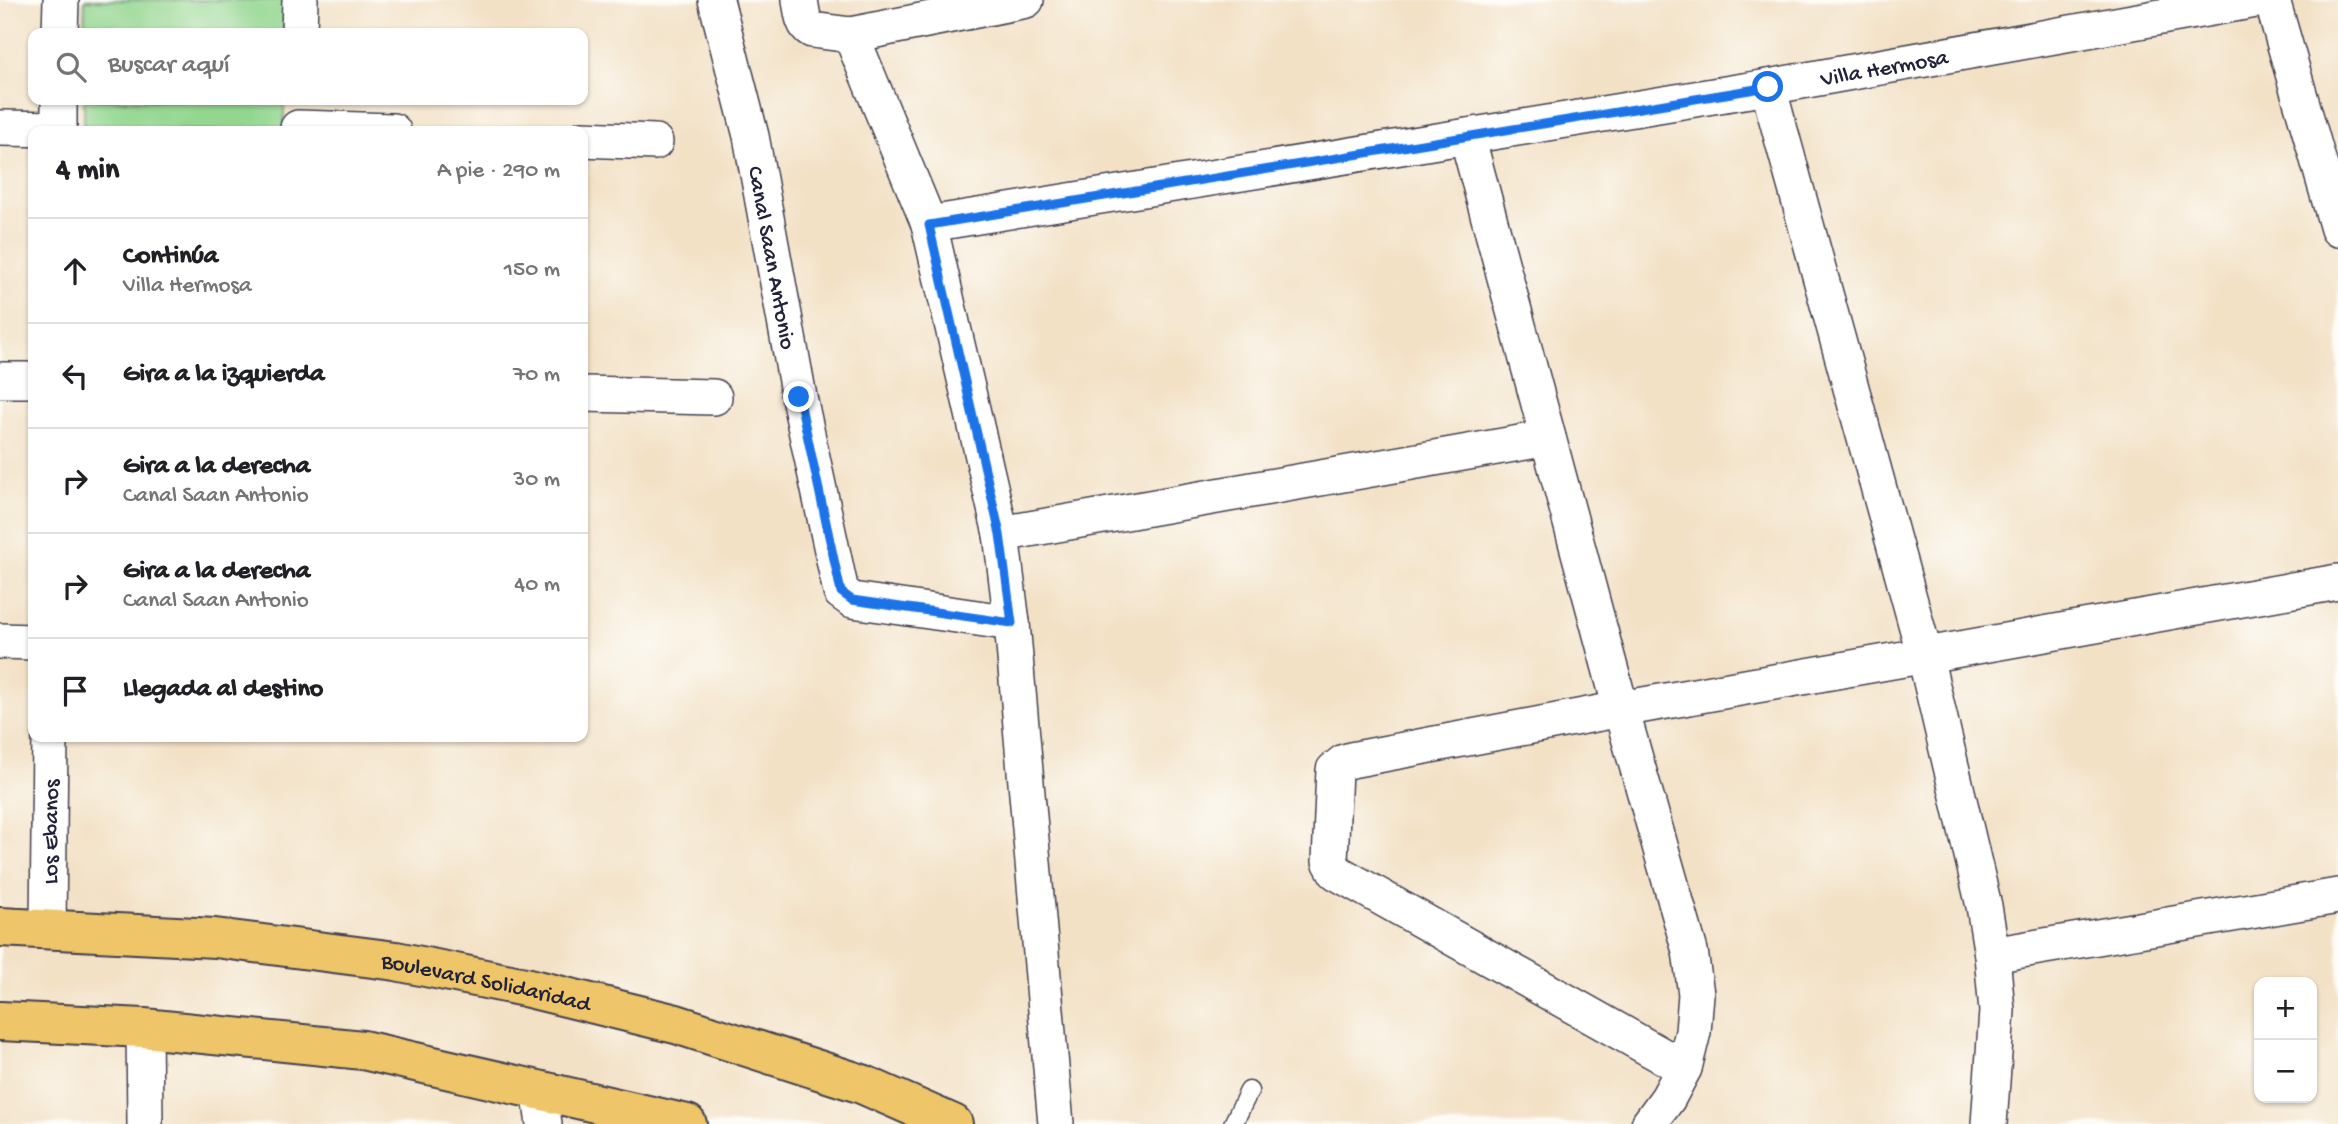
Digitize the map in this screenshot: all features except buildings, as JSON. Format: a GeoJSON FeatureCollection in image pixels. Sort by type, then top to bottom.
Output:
{"type":"FeatureCollection","features":[{"type":"Feature","properties":{"kind":"main road","name":"Boulevard Solidaridad"},"geometry":{"type":"LineString","coordinates":[[0,927],[215,938],[396,961],[525,987],[676,1024],[862,1084],[953,1124]]}},
{"type":"Feature","properties":{"kind":"main road"},"geometry":{"type":"LineString","coordinates":[[0,1021],[144,1028],[363,1050],[542,1107],[687,1124]]}},
{"type":"Feature","properties":{"kind":"street"},"geometry":{"type":"LineString","coordinates":[[60,28],[61,0]]}},
{"type":"Feature","properties":{"kind":"street"},"geometry":{"type":"LineString","coordinates":[[299,28],[300,0]]}},
{"type":"Feature","properties":{"kind":"street","name":"Canal Saan Antonio"},"geometry":{"type":"LineString","coordinates":[[716,0],[751,136],[799,397],[841,592],[852,600],[1012,623]]}},
{"type":"Feature","properties":{"kind":"street"},"geometry":{"type":"LineString","coordinates":[[800,0],[808,28],[851,34],[1026,0]]}},
{"type":"Feature","properties":{"kind":"street","name":"Villa Hermosa"},"geometry":{"type":"LineString","coordinates":[[929,225],[1768,87],[2256,0]]}},
{"type":"Feature","properties":{"kind":"street"},"geometry":{"type":"LineString","coordinates":[[2272,0],[2338,229]]}},
{"type":"Feature","properties":{"kind":"street"},"geometry":{"type":"LineString","coordinates":[[851,34],[929,225],[1000,534],[1012,623],[1056,1124]]}},
{"type":"Feature","properties":{"kind":"street"},"geometry":{"type":"LineString","coordinates":[[1768,87],[1925,656],[1984,906],[1997,1011],[1989,1124]]}},
{"type":"Feature","properties":{"kind":"street"},"geometry":{"type":"LineString","coordinates":[[0,128],[59,120]]}},
{"type":"Feature","properties":{"kind":"street"},"geometry":{"type":"LineString","coordinates":[[298,120],[350,126]]}},
{"type":"Feature","properties":{"kind":"street"},"geometry":{"type":"LineString","coordinates":[[1467,136],[1621,709],[1690,951],[1696,994],[1693,1032],[1684,1068],[1668,1098],[1649,1124]]}},
{"type":"Feature","properties":{"kind":"street"},"geometry":{"type":"LineString","coordinates":[[588,139],[655,142]]}},
{"type":"Feature","properties":{"kind":"street"},"geometry":{"type":"LineString","coordinates":[[0,380],[28,380]]}},
{"type":"Feature","properties":{"kind":"street"},"geometry":{"type":"LineString","coordinates":[[588,394],[714,397]]}},
{"type":"Feature","properties":{"kind":"street"},"geometry":{"type":"LineString","coordinates":[[1000,534],[1548,438]]}},
{"type":"Feature","properties":{"kind":"street"},"geometry":{"type":"LineString","coordinates":[[1684,1068],[1336,872],[1330,861],[1334,771],[1343,762],[1621,709],[2338,583]]}},
{"type":"Feature","properties":{"kind":"street"},"geometry":{"type":"LineString","coordinates":[[0,641],[28,642]]}},
{"type":"Feature","properties":{"kind":"street","name":"Los Ebanos"},"geometry":{"type":"LineString","coordinates":[[48,928],[50,742]]}},
{"type":"Feature","properties":{"kind":"street"},"geometry":{"type":"LineString","coordinates":[[1992,955],[2338,895]]}},
{"type":"Feature","properties":{"kind":"street"},"geometry":{"type":"LineString","coordinates":[[144,1028],[145,1124]]}},
{"type":"Feature","properties":{"kind":"lane"},"geometry":{"type":"LineString","coordinates":[[1233,1124],[1249,1091]]}},
{"type":"Feature","properties":{"kind":"green space"},"geometry":{"type":"Polygon","coordinates":[[[85,0],[284,0],[284,28],[84,28],[85,0]]]}},
{"type":"Feature","properties":{"kind":"green space"},"geometry":{"type":"Polygon","coordinates":[[[84,105],[284,105],[284,126],[84,126],[84,105]]]}},
{"type":"Feature","properties":{"kind":"route"},"geometry":{"type":"LineString","coordinates":[[799,397],[841,592],[852,600],[1012,623],[1000,534],[929,225],[1768,87]]}}]}
